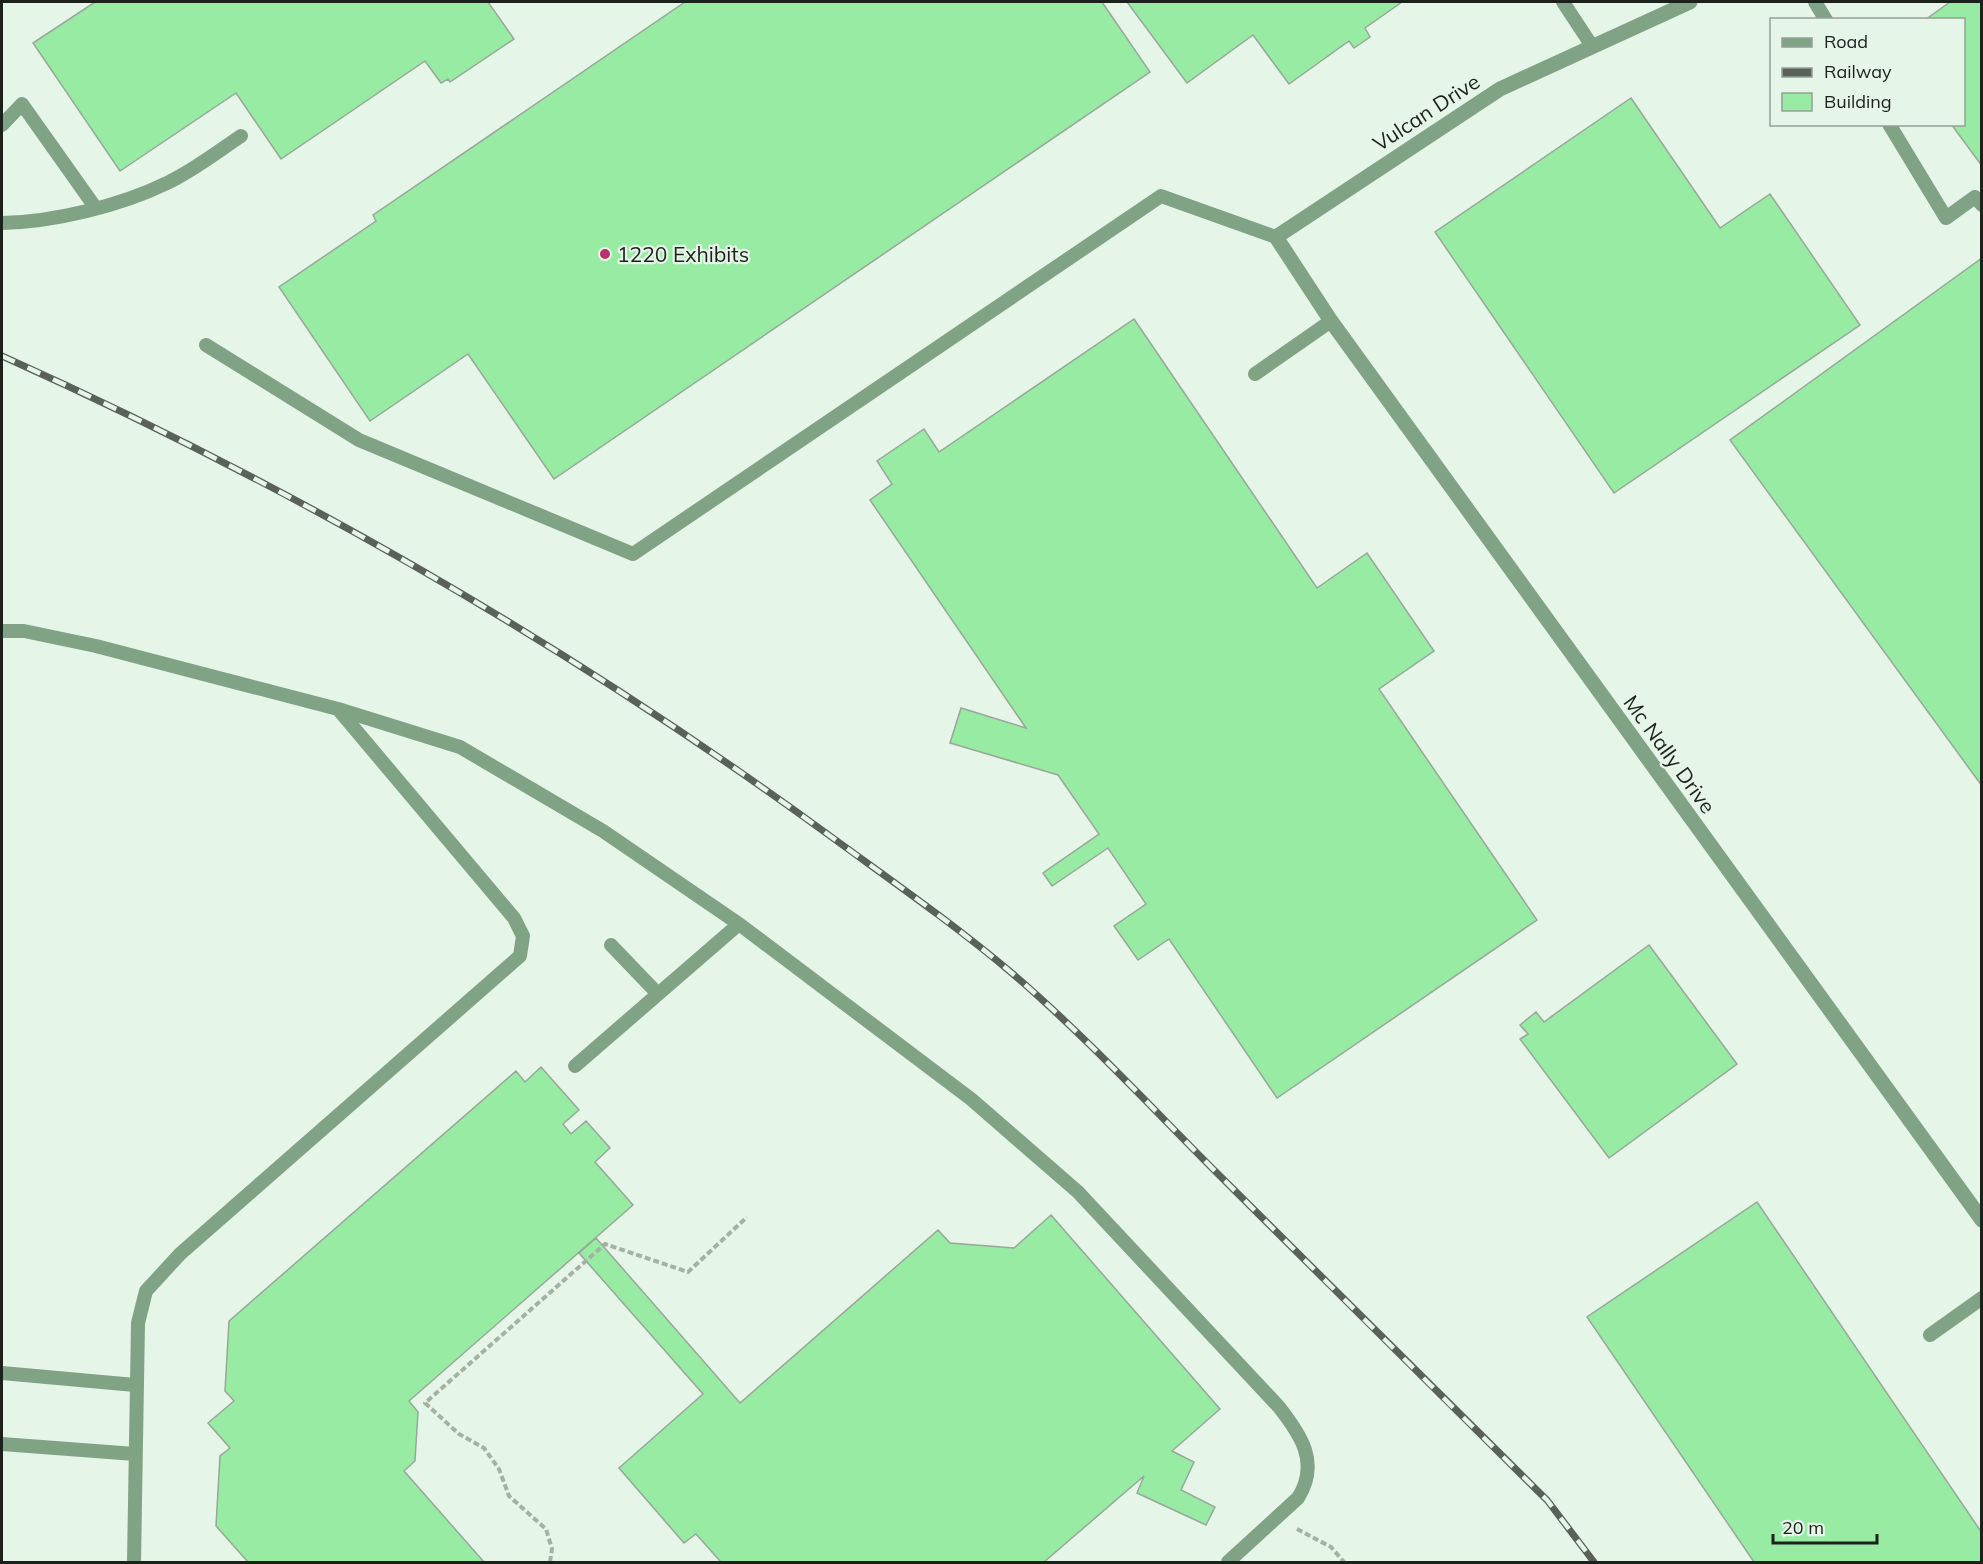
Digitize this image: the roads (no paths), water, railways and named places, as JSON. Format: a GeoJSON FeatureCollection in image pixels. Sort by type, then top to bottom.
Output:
{"type":"FeatureCollection","features":[{"type":"Feature","properties":{"kind":"street","name":"Vulcan Drive"},"geometry":{"type":"LineString","coordinates":[[1276,237],[1500,89],[1690,2]]}},
{"type":"Feature","properties":{"kind":"street"},"geometry":{"type":"LineString","coordinates":[[1276,237],[1328,316]]}},
{"type":"Feature","properties":{"kind":"street","name":"Mc Nally Drive"},"geometry":{"type":"LineString","coordinates":[[1328,316],[1982,1220]]}},
{"type":"Feature","properties":{"kind":"lane"},"geometry":{"type":"LineString","coordinates":[[1563,2],[1592,46]]}},
{"type":"Feature","properties":{"kind":"lane"},"geometry":{"type":"LineString","coordinates":[[1815,2],[1825,18]]}},
{"type":"Feature","properties":{"kind":"lane"},"geometry":{"type":"LineString","coordinates":[[2,125],[22,104],[95,207]]}},
{"type":"Feature","properties":{"kind":"lane"},"geometry":{"type":"LineString","coordinates":[[1890,126],[1946,218],[1975,197],[1982,205]]}},
{"type":"Feature","properties":{"kind":"lane"},"geometry":{"type":"LineString","coordinates":[[2,223],[44,220],[95,207],[169,182],[241,136]]}},
{"type":"Feature","properties":{"kind":"lane"},"geometry":{"type":"LineString","coordinates":[[206,345],[359,440],[633,554],[1161,196],[1276,237]]}},
{"type":"Feature","properties":{"kind":"lane"},"geometry":{"type":"LineString","coordinates":[[1255,374],[1328,316]]}},
{"type":"Feature","properties":{"kind":"lane"},"geometry":{"type":"LineString","coordinates":[[2,631],[24,630],[96,646],[338,709],[460,747],[603,831],[738,924],[971,1099],[1078,1192],[1279,1407],[1304,1443],[1308,1463],[1301,1494],[1228,1563]]}},
{"type":"Feature","properties":{"kind":"lane"},"geometry":{"type":"LineString","coordinates":[[134,1563],[135,1385],[141,1302],[153,1280],[520,956],[523,936],[514,918],[338,709]]}},
{"type":"Feature","properties":{"kind":"lane"},"geometry":{"type":"LineString","coordinates":[[575,1066],[738,924]]}},
{"type":"Feature","properties":{"kind":"lane"},"geometry":{"type":"LineString","coordinates":[[611,945],[658,994]]}},
{"type":"Feature","properties":{"kind":"lane"},"geometry":{"type":"LineString","coordinates":[[1930,1335],[1982,1298]]}},
{"type":"Feature","properties":{"kind":"lane"},"geometry":{"type":"LineString","coordinates":[[2,1373],[135,1385]]}},
{"type":"Feature","properties":{"kind":"lane"},"geometry":{"type":"LineString","coordinates":[[2,1444],[135,1454]]}},
{"type":"Feature","properties":{"kind":"railway"},"geometry":{"type":"LineString","coordinates":[[2,356],[217,459],[426,573],[529,634],[729,764],[945,920],[1013,974],[1116,1071],[1547,1500],[1594,1562]]}},
{"type":"Feature","properties":{"kind":"place","name":"1220 Exhibits"},"geometry":{"type":"Point","coordinates":[605,254]}}]}
